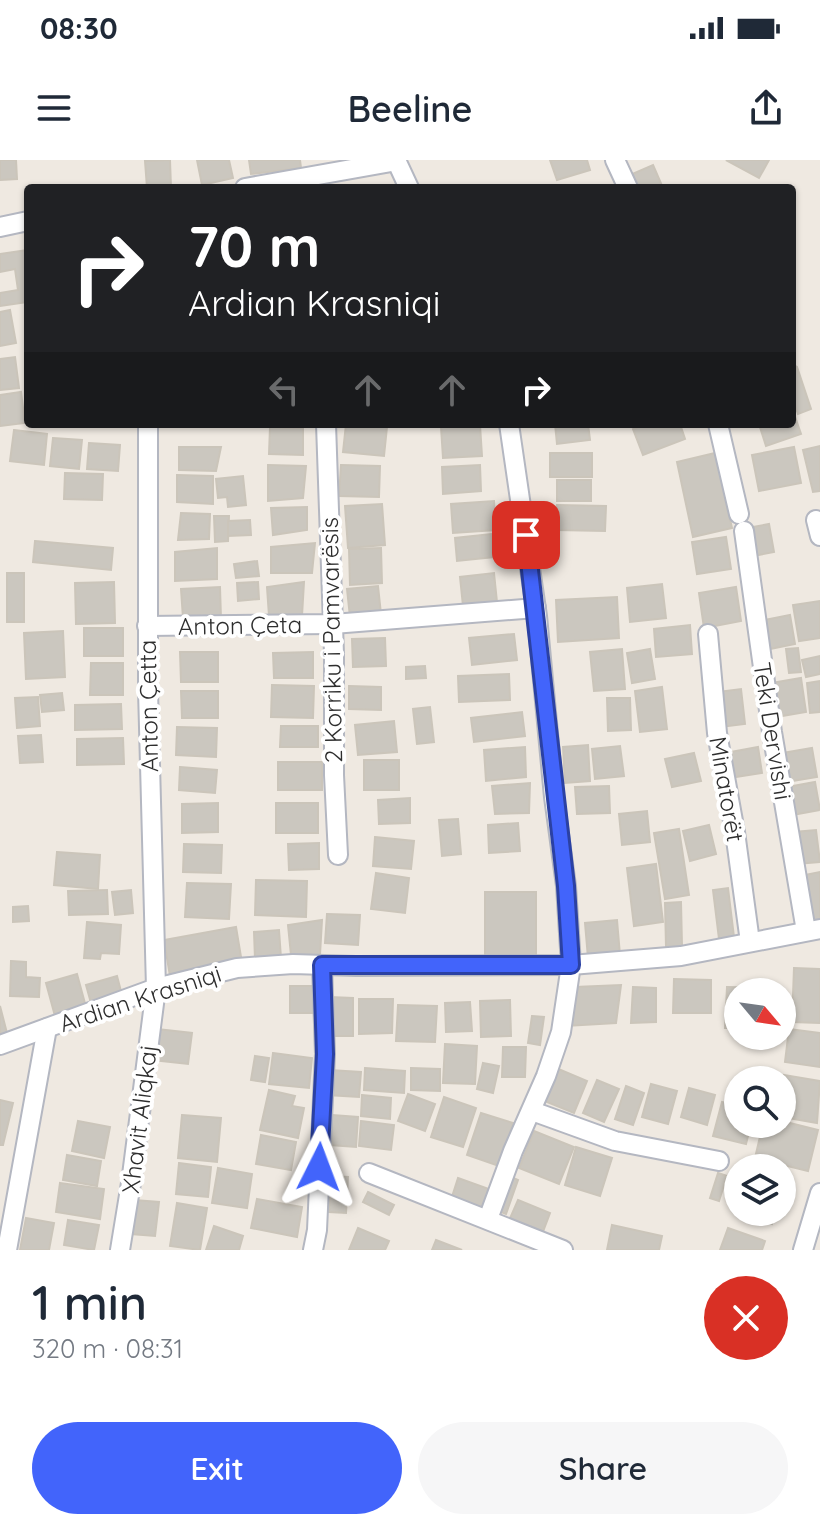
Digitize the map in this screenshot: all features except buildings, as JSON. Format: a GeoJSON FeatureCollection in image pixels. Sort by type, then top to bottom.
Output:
{"type":"FeatureCollection","features":[{"type":"Feature","properties":{"kind":"street"},"geometry":{"type":"LineString","coordinates":[[290,184],[313,182],[396,160],[407,184]]}},
{"type":"Feature","properties":{"kind":"street"},"geometry":{"type":"LineString","coordinates":[[615,160],[626,184]]}},
{"type":"Feature","properties":{"kind":"street"},"geometry":{"type":"LineString","coordinates":[[0,227],[24,222]]}},
{"type":"Feature","properties":{"kind":"street","name":"Anton Çetta"},"geometry":{"type":"LineString","coordinates":[[148,428],[147,626],[156,988]]}},
{"type":"Feature","properties":{"kind":"street","name":"2 Korriku i Pamvarësis"},"geometry":{"type":"LineString","coordinates":[[326,428],[338,855]]}},
{"type":"Feature","properties":{"kind":"street"},"geometry":{"type":"LineString","coordinates":[[488,1219],[561,1032],[571,965],[566,886],[536,608],[510,428]]}},
{"type":"Feature","properties":{"kind":"street","name":"Teki Dervishi"},"geometry":{"type":"LineString","coordinates":[[719,428],[742,523],[772,732],[813,930]]}},
{"type":"Feature","properties":{"kind":"street","name":"Anton Çeta"},"geometry":{"type":"LineString","coordinates":[[147,626],[333,624],[536,608]]}},
{"type":"Feature","properties":{"kind":"street","name":"Minatorët"},"geometry":{"type":"LineString","coordinates":[[708,634],[717,733],[750,942]]}},
{"type":"Feature","properties":{"kind":"street","name":"Ardian Krasniqi"},"geometry":{"type":"LineString","coordinates":[[0,1045],[156,988],[237,968],[293,964],[571,965],[681,956],[813,930]]}},
{"type":"Feature","properties":{"kind":"street"},"geometry":{"type":"LineString","coordinates":[[313,1250],[317,1230],[325,1054],[322,965]]}},
{"type":"Feature","properties":{"kind":"street","name":"Xhavit Aliqkaj"},"geometry":{"type":"LineString","coordinates":[[120,1250],[156,988]]}},
{"type":"Feature","properties":{"kind":"street"},"geometry":{"type":"LineString","coordinates":[[7,1250],[47,1028]]}},
{"type":"Feature","properties":{"kind":"street"},"geometry":{"type":"LineString","coordinates":[[532,1111],[615,1141],[719,1161]]}},
{"type":"Feature","properties":{"kind":"street"},"geometry":{"type":"LineString","coordinates":[[369,1173],[563,1250]]}},
{"type":"Feature","properties":{"kind":"street"},"geometry":{"type":"LineString","coordinates":[[803,1250],[820,1193]]}},
{"type":"Feature","properties":{"kind":"route"},"geometry":{"type":"LineString","coordinates":[[319,1167],[325,1054],[322,965],[571,965],[566,886],[526,535]]}}]}
